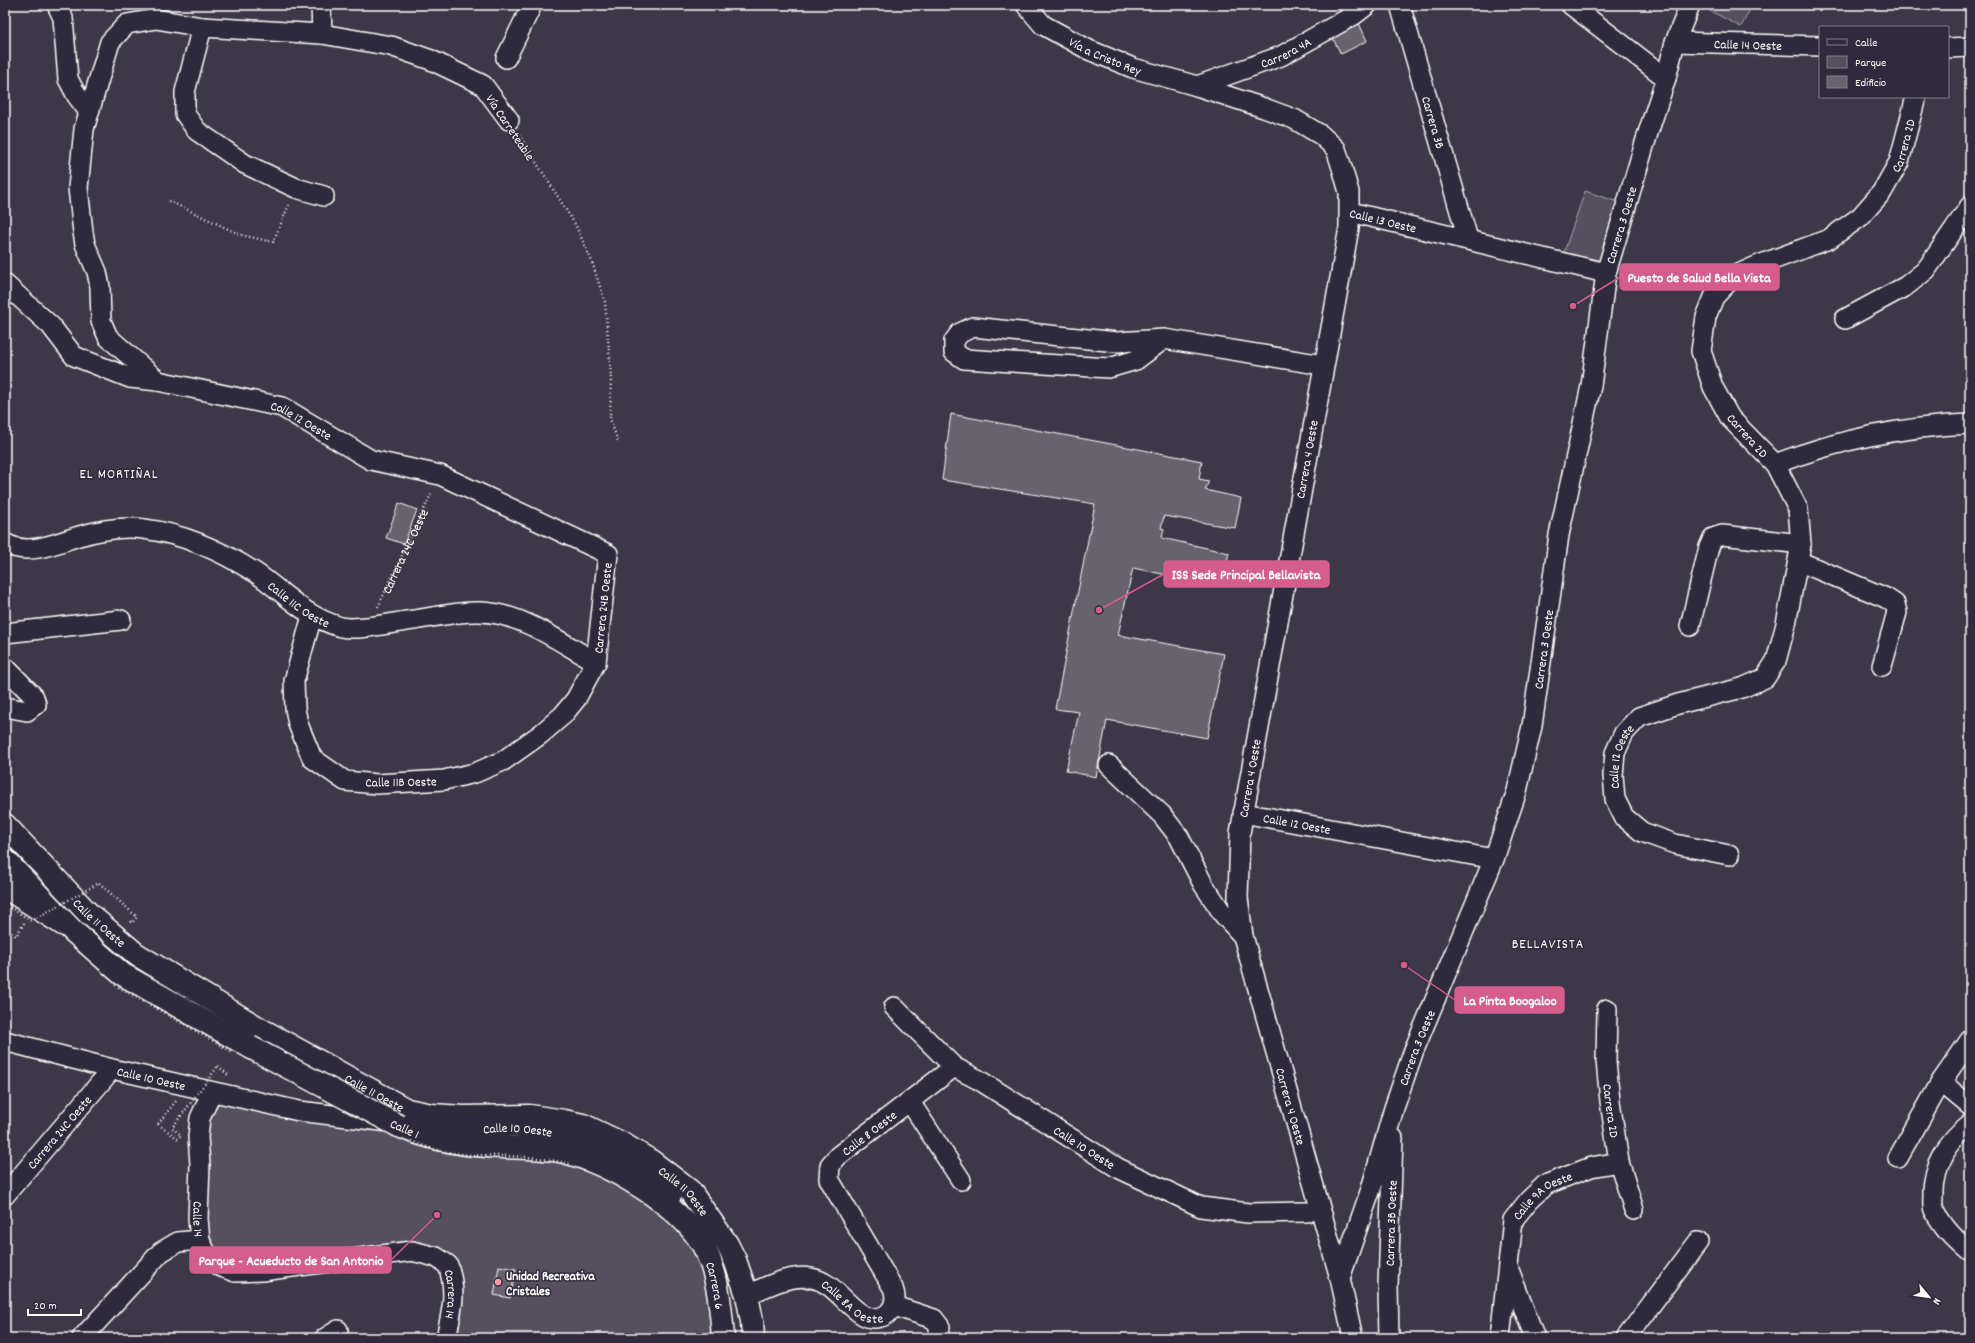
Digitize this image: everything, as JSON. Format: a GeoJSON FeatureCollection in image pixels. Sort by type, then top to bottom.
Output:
{"type":"FeatureCollection","features":[{"type":"Feature","properties":{"kind":"main road","name":"Calle 11 Oeste"},"geometry":{"type":"LineString","coordinates":[[5,825],[88,913],[136,954],[260,1029],[406,1110],[464,1117],[530,1116],[564,1121],[583,1125],[622,1143],[651,1161],[690,1192],[727,1244],[735,1260],[747,1295]]}},
{"type":"Feature","properties":{"kind":"main road","name":"Calle 11 Oeste"},"geometry":{"type":"LineString","coordinates":[[5,860],[73,931],[122,974]]}},
{"type":"Feature","properties":{"kind":"main road","name":"Calle 1"},"geometry":{"type":"LineString","coordinates":[[122,974],[250,1047],[418,1134],[430,1138],[466,1144],[541,1149],[573,1162],[608,1168],[637,1184],[672,1210],[698,1236]]}},
{"type":"Feature","properties":{"kind":"main road","name":"Carrera 6"},"geometry":{"type":"LineString","coordinates":[[698,1236],[707,1254],[720,1300],[723,1338]]}},
{"type":"Feature","properties":{"kind":"main road"},"geometry":{"type":"LineString","coordinates":[[727,1338],[747,1295]]}},
{"type":"Feature","properties":{"kind":"main road"},"geometry":{"type":"LineString","coordinates":[[747,1295],[752,1321],[753,1338]]}},
{"type":"Feature","properties":{"kind":"street"},"geometry":{"type":"LineString","coordinates":[[57,5],[63,18],[68,79],[76,96],[88,112]]}},
{"type":"Feature","properties":{"kind":"street"},"geometry":{"type":"LineString","coordinates":[[321,5],[322,34]]}},
{"type":"Feature","properties":{"kind":"street"},"geometry":{"type":"LineString","coordinates":[[506,58],[532,5]]}},
{"type":"Feature","properties":{"kind":"street","name":"Vía a Cristo Rey"},"geometry":{"type":"LineString","coordinates":[[1026,5],[1043,25],[1089,50],[1133,68],[1197,86]]}},
{"type":"Feature","properties":{"kind":"street","name":"Carrera 3B"},"geometry":{"type":"LineString","coordinates":[[1400,5],[1468,239]]}},
{"type":"Feature","properties":{"kind":"street"},"geometry":{"type":"LineString","coordinates":[[1571,5],[1666,78]]}},
{"type":"Feature","properties":{"kind":"street","name":"Carrera 3 Oeste"},"geometry":{"type":"LineString","coordinates":[[1340,1278],[1371,1189],[1394,1108],[1433,1004],[1494,859],[1517,791],[1532,726],[1544,655],[1556,550],[1591,386],[1606,273],[1666,78],[1675,42],[1690,5]]}},
{"type":"Feature","properties":{"kind":"street","name":"Carrera 4A"},"geometry":{"type":"LineString","coordinates":[[1197,86],[1281,56],[1356,8]]}},
{"type":"Feature","properties":{"kind":"street","name":"Vía Carreteable"},"geometry":{"type":"LineString","coordinates":[[158,381],[108,337],[101,321],[100,287],[97,272],[85,244],[78,188],[84,129],[88,112],[110,42],[127,24],[156,19],[202,27],[322,34],[391,46],[451,70],[483,85],[509,120]]}},
{"type":"Feature","properties":{"kind":"street"},"geometry":{"type":"LineString","coordinates":[[202,27],[185,92],[186,114],[197,131],[245,164],[296,188],[324,196]]}},
{"type":"Feature","properties":{"kind":"street","name":"Calle 14 Oeste"},"geometry":{"type":"LineString","coordinates":[[1675,42],[1819,46]]}},
{"type":"Feature","properties":{"kind":"street"},"geometry":{"type":"LineString","coordinates":[[1949,48],[1970,46]]}},
{"type":"Feature","properties":{"kind":"street","name":"Calle 13 Oeste"},"geometry":{"type":"LineString","coordinates":[[1197,86],[1279,114],[1322,135],[1336,149],[1349,192],[1350,212],[1606,273]]}},
{"type":"Feature","properties":{"kind":"street","name":"Carrera 2D"},"geometry":{"type":"LineString","coordinates":[[1765,678],[1776,660],[1786,624],[1800,553],[1798,509],[1775,464],[1730,418],[1713,387],[1701,351],[1706,317],[1714,296],[1734,276],[1828,239],[1860,217],[1882,192],[1899,162],[1916,98]]}},
{"type":"Feature","properties":{"kind":"street"},"geometry":{"type":"LineString","coordinates":[[1845,319],[1906,286],[1926,270],[1970,206]]}},
{"type":"Feature","properties":{"kind":"street","name":"Carrera 4 Oeste"},"geometry":{"type":"LineString","coordinates":[[1350,212],[1349,228],[1243,813],[1240,833],[1238,898],[1243,936],[1340,1278],[1353,1338]]}},
{"type":"Feature","properties":{"kind":"street","name":"Calle 12 Oeste"},"geometry":{"type":"LineString","coordinates":[[5,284],[50,326],[74,356],[130,378],[158,381],[282,407],[371,460],[440,475],[485,498],[608,554]]}},
{"type":"Feature","properties":{"kind":"street"},"geometry":{"type":"LineString","coordinates":[[1164,340],[1136,360],[1108,368],[964,359],[954,352],[954,342],[960,333],[973,327],[1116,342],[1164,340],[1323,365]]}},
{"type":"Feature","properties":{"kind":"street"},"geometry":{"type":"LineString","coordinates":[[1775,464],[1807,451],[1873,434],[1905,429],[1970,424]]}},
{"type":"Feature","properties":{"kind":"street","name":"Calle 11C Oeste"},"geometry":{"type":"LineString","coordinates":[[5,543],[10,546],[30,549],[50,546],[79,536],[112,529],[143,529],[181,536],[214,551],[255,573],[312,616],[343,627],[368,626],[481,612],[502,615],[529,625],[596,662]]}},
{"type":"Feature","properties":{"kind":"street"},"geometry":{"type":"LineString","coordinates":[[1690,626],[1709,547],[1713,538],[1722,535],[1800,553],[1895,604],[1897,612],[1882,666]]}},
{"type":"Feature","properties":{"kind":"street","name":"Carrera 24B Oeste"},"geometry":{"type":"LineString","coordinates":[[596,662],[608,554]]}},
{"type":"Feature","properties":{"kind":"street","name":"Calle 11B Oeste"},"geometry":{"type":"LineString","coordinates":[[312,616],[294,681],[297,719],[312,758],[345,781],[377,784],[444,780],[475,773],[503,761],[541,734],[563,715],[576,699],[596,662]]}},
{"type":"Feature","properties":{"kind":"street"},"geometry":{"type":"LineString","coordinates":[[5,633],[121,620]]}},
{"type":"Feature","properties":{"kind":"street"},"geometry":{"type":"LineString","coordinates":[[5,667],[34,697],[36,704],[27,711],[5,707]]}},
{"type":"Feature","properties":{"kind":"street","name":"Calle 12 Oeste"},"geometry":{"type":"LineString","coordinates":[[1728,855],[1675,844],[1642,832],[1624,817],[1615,799],[1613,775],[1615,753],[1624,733],[1639,717],[1678,704],[1742,688],[1765,678]]}},
{"type":"Feature","properties":{"kind":"street"},"geometry":{"type":"LineString","coordinates":[[1109,765],[1162,815],[1175,831],[1203,884],[1223,914],[1243,936]]}},
{"type":"Feature","properties":{"kind":"street","name":"Calle 12 Oeste"},"geometry":{"type":"LineString","coordinates":[[1243,813],[1494,859]]}},
{"type":"Feature","properties":{"kind":"street"},"geometry":{"type":"LineString","coordinates":[[5,889],[48,918],[73,931]]}},
{"type":"Feature","properties":{"kind":"street","name":"Calle 10 Oeste"},"geometry":{"type":"LineString","coordinates":[[894,1007],[954,1067],[979,1080],[1118,1168],[1202,1207],[1248,1212],[1307,1212]]}},
{"type":"Feature","properties":{"kind":"street","name":"Carrera 2D"},"geometry":{"type":"LineString","coordinates":[[1607,1009],[1606,1061],[1619,1162],[1634,1210]]}},
{"type":"Feature","properties":{"kind":"street"},"geometry":{"type":"LineString","coordinates":[[1898,1158],[1941,1082],[1970,1040]]}},
{"type":"Feature","properties":{"kind":"street","name":"Calle 10 Oeste"},"geometry":{"type":"LineString","coordinates":[[5,1041],[112,1069],[298,1111],[450,1130],[512,1127],[560,1133],[579,1138],[615,1156],[643,1174],[678,1204],[698,1236]]}},
{"type":"Feature","properties":{"kind":"street","name":"Calle 8 Oeste"},"geometry":{"type":"LineString","coordinates":[[830,1165],[838,1156],[954,1067]]}},
{"type":"Feature","properties":{"kind":"street","name":"Carrera 24C Oeste"},"geometry":{"type":"LineString","coordinates":[[5,1194],[112,1069]]}},
{"type":"Feature","properties":{"kind":"street"},"geometry":{"type":"LineString","coordinates":[[1941,1082],[1970,1106]]}},
{"type":"Feature","properties":{"kind":"street","name":"Calle 14"},"geometry":{"type":"LineString","coordinates":[[212,1092],[200,1118],[198,1130],[200,1240],[207,1255],[221,1267],[236,1272],[262,1271],[412,1251],[436,1257]]}},
{"type":"Feature","properties":{"kind":"street","name":"Calle 8 Oeste"},"geometry":{"type":"LineString","coordinates":[[910,1102],[961,1180]]}},
{"type":"Feature","properties":{"kind":"street","name":"Carrera 3B Oeste"},"geometry":{"type":"LineString","coordinates":[[1389,1338],[1388,1288],[1394,1108]]}},
{"type":"Feature","properties":{"kind":"street","name":"Calle 10 Oeste"},"geometry":{"type":"LineString","coordinates":[[298,1111],[406,1110]]}},
{"type":"Feature","properties":{"kind":"street"},"geometry":{"type":"LineString","coordinates":[[1970,1124],[1946,1149],[1936,1167],[1933,1185],[1933,1208],[1946,1231],[1970,1252]]}},
{"type":"Feature","properties":{"kind":"street","name":"Calle 9A Oeste"},"geometry":{"type":"LineString","coordinates":[[1500,1338],[1514,1220],[1529,1200],[1545,1186],[1591,1167],[1619,1162]]}},
{"type":"Feature","properties":{"kind":"street","name":"Calle 8A Oeste"},"geometry":{"type":"LineString","coordinates":[[747,1295],[784,1281],[805,1277],[822,1281],[834,1289],[863,1315],[872,1319],[883,1317],[890,1312],[894,1306],[896,1295],[893,1288],[829,1179],[830,1165]]}},
{"type":"Feature","properties":{"kind":"street"},"geometry":{"type":"LineString","coordinates":[[82,1338],[161,1252],[178,1242],[200,1240]]}},
{"type":"Feature","properties":{"kind":"street"},"geometry":{"type":"LineString","coordinates":[[1626,1338],[1698,1242]]}},
{"type":"Feature","properties":{"kind":"street","name":"Carrera 14"},"geometry":{"type":"LineString","coordinates":[[436,1257],[448,1265],[454,1281],[453,1301],[446,1338]]}},
{"type":"Feature","properties":{"kind":"street"},"geometry":{"type":"LineString","coordinates":[[1508,1266],[1534,1338]]}},
{"type":"Feature","properties":{"kind":"street"},"geometry":{"type":"LineString","coordinates":[[894,1306],[934,1319],[940,1327],[938,1338]]}},
{"type":"Feature","properties":{"kind":"path","name":"Vía Carreteable"},"geometry":{"type":"LineString","coordinates":[[509,120],[575,224],[593,266],[605,302],[611,375],[610,419],[618,441]]}},
{"type":"Feature","properties":{"kind":"path"},"geometry":{"type":"LineString","coordinates":[[169,201],[241,235],[273,242],[296,188]]}},
{"type":"Feature","properties":{"kind":"path","name":"Carrera 24C Oeste"},"geometry":{"type":"LineString","coordinates":[[368,626],[440,475]]}},
{"type":"Feature","properties":{"kind":"path"},"geometry":{"type":"LineString","coordinates":[[5,909],[7,905],[31,921],[99,883],[137,917],[132,923],[126,918]]}},
{"type":"Feature","properties":{"kind":"path"},"geometry":{"type":"LineString","coordinates":[[5,928],[16,936]]}},
{"type":"Feature","properties":{"kind":"path"},"geometry":{"type":"LineString","coordinates":[[186,1086],[172,1108],[158,1124],[178,1140],[181,1135],[172,1128],[218,1066]]}},
{"type":"Feature","properties":{"kind":"green space"},"geometry":{"type":"Polygon","coordinates":[[[1699,5],[1752,5],[1741,27],[1699,5]]]}},
{"type":"Feature","properties":{"kind":"green space"},"geometry":{"type":"Polygon","coordinates":[[[1585,191],[1624,204],[1603,265],[1564,252],[1585,191]]]}},
{"type":"Feature","properties":{"kind":"green space"},"geometry":{"type":"Polygon","coordinates":[[[212,1092],[573,1156],[698,1236],[723,1338],[446,1338],[453,1301],[436,1257],[221,1267],[198,1219],[212,1092]]]}},
{"type":"Feature","properties":{"kind":"building"},"geometry":{"type":"Polygon","coordinates":[[[1358,21],[1367,41],[1341,54],[1331,35],[1358,21]]]}},
{"type":"Feature","properties":{"kind":"building"},"geometry":{"type":"Polygon","coordinates":[[[951,414],[1202,461],[1199,479],[1209,481],[1205,490],[1241,498],[1235,528],[1164,516],[1161,528],[1164,529],[1162,538],[1229,553],[1221,586],[1133,568],[1118,635],[1224,654],[1207,738],[1107,720],[1096,777],[1066,771],[1079,712],[1055,709],[1095,504],[942,480],[951,414]]]}},
{"type":"Feature","properties":{"kind":"building"},"geometry":{"type":"Polygon","coordinates":[[[399,503],[417,510],[404,544],[386,538],[399,503]]]}},
{"type":"Feature","properties":{"kind":"building"},"geometry":{"type":"Polygon","coordinates":[[[499,1266],[516,1269],[510,1298],[494,1295],[499,1266]]]}},
{"type":"Feature","properties":{"kind":"place","name":"Puesto de Salud Bella Vista"},"geometry":{"type":"Point","coordinates":[1573,306]}},
{"type":"Feature","properties":{"kind":"place","name":"ISS Sede Principal Bellavista"},"geometry":{"type":"Point","coordinates":[1099,610]}},
{"type":"Feature","properties":{"kind":"place","name":"La Pinta Boogaloo"},"geometry":{"type":"Point","coordinates":[1404,965]}},
{"type":"Feature","properties":{"kind":"place","name":"Parque - Acueducto de San Antonio"},"geometry":{"type":"Point","coordinates":[437,1215]}},
{"type":"Feature","properties":{"kind":"place","name":"Unidad Recreativa Cristales"},"geometry":{"type":"Point","coordinates":[498,1282]}},
{"type":"Feature","properties":{"kind":"district","name":"EL MORTIÑAL"},"geometry":{"type":"Point","coordinates":[119,473]}},
{"type":"Feature","properties":{"kind":"district","name":"BELLAVISTA"},"geometry":{"type":"Point","coordinates":[1548,943]}}]}
